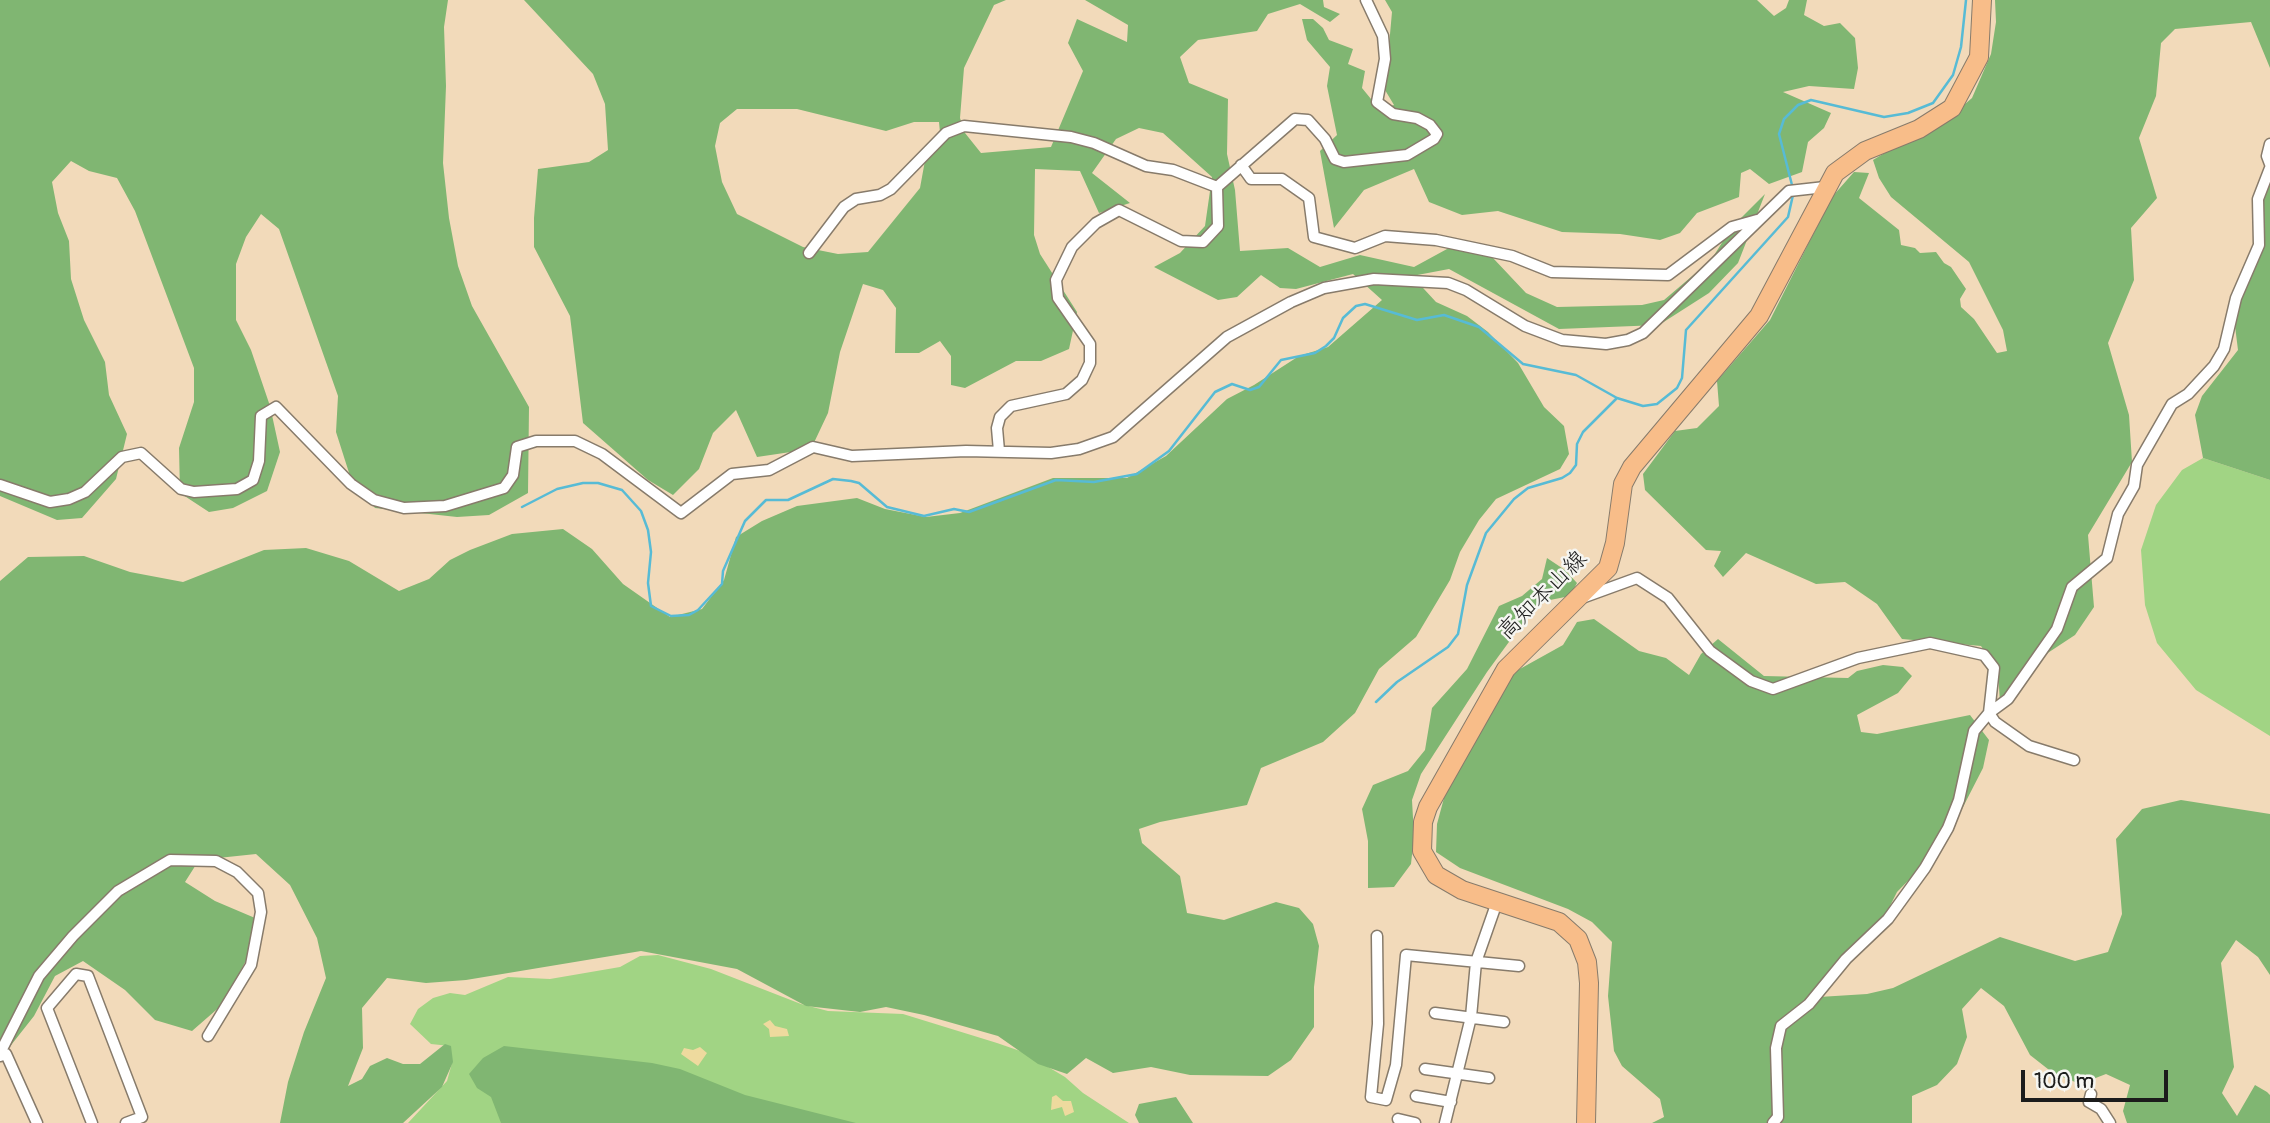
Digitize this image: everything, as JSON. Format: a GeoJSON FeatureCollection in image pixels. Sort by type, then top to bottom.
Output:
{"type":"FeatureCollection","features":[{"type":"Feature","properties":{"kind":"main road","name":"高知本山線"},"geometry":{"type":"LineString","coordinates":[[1586,1123],[1589,983],[1584,950],[1578,939],[1559,922],[1462,890],[1436,875],[1426,863],[1422,851],[1423,822],[1436,789],[1506,669],[1608,568],[1615,543],[1623,484],[1632,467],[1759,316],[1778,286],[1825,187],[1847,162],[1887,140],[1919,129],[1952,108],[1979,57],[1982,0]]}},
{"type":"Feature","properties":{"kind":"street"},"geometry":{"type":"LineString","coordinates":[[1216,187],[1295,119],[1308,120],[1325,139],[1335,159],[1344,163],[1408,155],[1434,139],[1437,134],[1430,125],[1417,118],[1393,114],[1377,102],[1385,59],[1383,36],[1366,0]]}},
{"type":"Feature","properties":{"kind":"street"},"geometry":{"type":"LineString","coordinates":[[809,253],[844,207],[856,199],[880,195],[891,189],[946,133],[964,126],[1071,137],[1094,143],[1146,166],[1173,170],[1216,187]]}},
{"type":"Feature","properties":{"kind":"street"},"geometry":{"type":"LineString","coordinates":[[1773,1123],[1778,1117],[1776,1048],[1781,1026],[1809,1004],[1846,959],[1888,919],[1925,867],[1948,828],[1959,800],[1974,731],[1989,713],[2008,699],[2057,629],[2072,587],[2107,558],[2118,514],[2134,486],[2137,465],[2172,404],[2188,394],[2214,366],[2224,349],[2236,298],[2259,245],[2258,199],[2270,166],[2267,156],[2270,144]]}},
{"type":"Feature","properties":{"kind":"street"},"geometry":{"type":"LineString","coordinates":[[1241,165],[1251,179],[1282,179],[1309,198],[1314,237],[1354,248],[1385,236],[1436,240],[1511,256],[1552,272],[1668,275],[1732,227],[1760,220]]}},
{"type":"Feature","properties":{"kind":"street"},"geometry":{"type":"LineString","coordinates":[[999,451],[997,428],[1000,417],[1011,406],[1066,394],[1082,380],[1090,363],[1090,344],[1058,298],[1056,280],[1072,247],[1096,223],[1119,210],[1181,241],[1203,242],[1219,226],[1216,187]]}},
{"type":"Feature","properties":{"kind":"street"},"geometry":{"type":"LineString","coordinates":[[0,485],[50,502],[69,499],[85,492],[122,457],[141,453],[181,489],[194,492],[237,489],[253,480],[259,461],[261,416],[276,407],[351,484],[374,499],[404,508],[444,506],[504,488],[513,475],[517,447],[536,442],[575,442],[593,450],[681,513],[732,474],[769,470],[813,447],[852,456],[999,451],[1051,453],[1079,449],[1113,437],[1227,337],[1291,302],[1324,288],[1374,279],[1448,283],[1466,290],[1525,326],[1562,340],[1606,344],[1628,340],[1643,332],[1794,189],[1825,187]]}},
{"type":"Feature","properties":{"kind":"street"},"geometry":{"type":"LineString","coordinates":[[1579,599],[1637,578],[1668,598],[1686,617],[1695,636],[1710,651],[1751,681],[1773,689],[1858,658],[1930,643],[1984,654],[1994,668],[1989,713]]}},
{"type":"Feature","properties":{"kind":"street"},"geometry":{"type":"LineString","coordinates":[[1989,713],[2010,735],[2029,746],[2074,760]]}},
{"type":"Feature","properties":{"kind":"street"},"geometry":{"type":"LineString","coordinates":[[37,1123],[6,1054],[0,1054],[39,976],[73,936],[118,891],[170,860],[216,861],[237,872],[258,893],[261,912],[251,965],[208,1036]]}},
{"type":"Feature","properties":{"kind":"street"},"geometry":{"type":"LineString","coordinates":[[1445,1123],[1460,1073],[1471,1017],[1476,962],[1497,902]]}},
{"type":"Feature","properties":{"kind":"street"},"geometry":{"type":"LineString","coordinates":[[1377,936],[1378,1024],[1371,1097],[1386,1100],[1396,1065],[1406,955],[1519,967]]}},
{"type":"Feature","properties":{"kind":"street"},"geometry":{"type":"LineString","coordinates":[[92,1123],[47,1008],[76,974],[84,974],[142,1117],[126,1123]]}},
{"type":"Feature","properties":{"kind":"street"},"geometry":{"type":"LineString","coordinates":[[1435,1013],[1504,1022]]}},
{"type":"Feature","properties":{"kind":"street"},"geometry":{"type":"LineString","coordinates":[[1425,1069],[1489,1078]]}},
{"type":"Feature","properties":{"kind":"street"},"geometry":{"type":"LineString","coordinates":[[2091,1094],[2089,1102],[2101,1109],[2110,1123]]}},
{"type":"Feature","properties":{"kind":"street"},"geometry":{"type":"LineString","coordinates":[[1416,1096],[1451,1102]]}},
{"type":"Feature","properties":{"kind":"street"},"geometry":{"type":"LineString","coordinates":[[1398,1119],[1415,1123]]}},
{"type":"Feature","properties":{"kind":"green space"},"geometry":{"type":"Polygon","coordinates":[[[0,0],[448,0],[444,27],[446,86],[443,163],[449,218],[458,266],[472,306],[529,407],[528,493],[489,515],[457,517],[375,508],[351,479],[336,432],[338,396],[279,229],[261,214],[246,237],[236,264],[236,320],[251,350],[270,406],[280,452],[267,491],[233,508],[209,512],[180,493],[179,448],[194,402],[194,368],[135,211],[117,178],[89,171],[71,161],[52,182],[58,213],[69,241],[71,279],[84,320],[105,362],[109,395],[127,434],[116,479],[82,518],[57,520],[0,496],[0,0]]]}},
{"type":"Feature","properties":{"kind":"green space"},"geometry":{"type":"Polygon","coordinates":[[[524,0],[1006,0],[994,5],[964,68],[960,118],[965,133],[981,153],[1051,147],[1083,71],[1068,43],[1077,19],[1127,42],[1128,25],[1085,0],[1323,0],[1324,7],[1340,14],[1330,22],[1300,4],[1268,14],[1257,31],[1198,40],[1180,57],[1189,83],[1228,99],[1227,154],[1235,190],[1240,251],[1288,248],[1320,267],[1360,255],[1414,267],[1447,249],[1461,248],[1493,258],[1526,293],[1557,307],[1642,305],[1664,300],[1711,260],[1732,227],[1765,194],[1738,263],[1709,293],[1659,325],[1559,329],[1449,269],[1412,276],[1436,302],[1467,316],[1488,332],[1518,363],[1544,407],[1564,426],[1569,454],[1560,469],[1496,499],[1479,520],[1460,552],[1450,580],[1416,637],[1379,669],[1355,713],[1323,742],[1261,768],[1247,805],[1160,822],[1139,829],[1142,843],[1180,876],[1187,913],[1224,920],[1276,902],[1299,908],[1313,924],[1319,946],[1314,987],[1314,1027],[1291,1060],[1268,1076],[1190,1075],[1151,1067],[1113,1073],[1086,1058],[1067,1074],[1038,1064],[998,1036],[886,1007],[860,1012],[806,1006],[737,969],[641,951],[466,980],[426,983],[387,978],[362,1008],[363,1048],[348,1086],[362,1079],[370,1066],[387,1058],[403,1064],[420,1064],[445,1044],[451,1046],[453,1062],[442,1087],[403,1123],[280,1123],[288,1082],[304,1032],[326,978],[317,938],[290,885],[256,854],[199,860],[185,882],[215,901],[255,918],[251,951],[223,1004],[192,1031],[155,1020],[125,990],[83,961],[55,976],[34,1016],[8,1049],[0,1050],[0,581],[28,557],[84,556],[130,572],[183,582],[264,550],[306,548],[349,561],[399,591],[429,579],[450,560],[512,534],[563,529],[592,549],[623,584],[670,617],[702,609],[724,580],[736,537],[762,521],[797,506],[857,498],[885,509],[926,517],[960,513],[1053,478],[1127,478],[1166,456],[1227,399],[1299,356],[1328,347],[1382,300],[1353,274],[1296,289],[1280,288],[1261,275],[1237,297],[1218,300],[1154,267],[1180,253],[1205,226],[1212,177],[1163,133],[1139,128],[1116,139],[1092,173],[1130,203],[1099,213],[1080,171],[1035,169],[1034,235],[1040,254],[1077,312],[1069,349],[1041,361],[1016,361],[965,388],[951,385],[951,356],[940,341],[919,353],[895,353],[896,308],[883,290],[863,284],[840,352],[828,413],[811,449],[757,457],[736,410],[713,433],[699,469],[673,495],[648,480],[583,423],[570,316],[534,247],[538,169],[589,162],[608,150],[605,104],[593,74],[524,0]],[[737,109],[720,123],[715,146],[722,182],[737,214],[803,247],[838,254],[868,252],[920,188],[926,155],[941,143],[939,122],[914,122],[886,131],[797,109],[737,109]]]}},
{"type":"Feature","properties":{"kind":"green space"},"geometry":{"type":"Polygon","coordinates":[[[1385,0],[1757,0],[1774,16],[1786,8],[1789,0],[1807,0],[1804,15],[1824,26],[1840,23],[1855,38],[1858,68],[1854,89],[1809,86],[1783,92],[1831,113],[1824,128],[1808,142],[1802,172],[1769,184],[1750,169],[1741,173],[1739,197],[1697,213],[1680,233],[1660,240],[1620,234],[1562,232],[1498,211],[1462,215],[1429,202],[1414,169],[1364,190],[1334,228],[1320,151],[1337,135],[1327,86],[1330,67],[1307,40],[1302,19],[1313,19],[1323,28],[1329,40],[1353,49],[1348,64],[1365,71],[1362,88],[1380,110],[1394,105],[1385,90],[1392,12],[1385,0]]]}},
{"type":"Feature","properties":{"kind":"green space"},"geometry":{"type":"Polygon","coordinates":[[[1995,0],[2270,0],[2270,68],[2251,22],[2175,29],[2161,43],[2156,96],[2139,138],[2157,198],[2131,228],[2134,280],[2108,343],[2129,415],[2132,462],[2088,535],[2094,607],[2075,635],[2034,662],[2000,703],[1998,671],[1981,646],[1902,639],[1877,604],[1845,582],[1816,584],[1746,553],[1723,577],[1714,566],[1721,551],[1706,550],[1645,490],[1643,474],[1675,431],[1697,428],[1719,406],[1717,381],[1770,320],[1832,197],[1854,172],[1869,173],[1859,198],[1899,230],[1901,245],[1915,248],[1920,253],[1936,252],[1944,263],[1951,267],[1966,289],[1960,299],[1961,307],[1974,319],[1997,353],[2007,351],[2003,330],[1969,262],[1891,197],[1879,178],[1873,160],[1936,129],[1972,98],[1991,54],[1996,22],[1995,0]]]}},
{"type":"Feature","properties":{"kind":"green space"},"geometry":{"type":"Polygon","coordinates":[[[2270,181],[2270,480],[2203,458],[2195,415],[2202,396],[2238,350],[2232,302],[2256,253],[2264,196],[2270,181]]]}},
{"type":"Feature","properties":{"kind":"green space"},"geometry":{"type":"Polygon","coordinates":[[[2203,458],[2270,480],[2270,736],[2196,690],[2157,643],[2145,605],[2141,550],[2156,505],[2182,470],[2203,458]]]}},
{"type":"Feature","properties":{"kind":"green space"},"geometry":{"type":"Polygon","coordinates":[[[1547,558],[1565,570],[1577,583],[1570,596],[1545,601],[1525,620],[1487,672],[1421,774],[1412,800],[1414,836],[1411,864],[1394,887],[1368,888],[1368,841],[1362,809],[1373,785],[1408,771],[1425,750],[1432,708],[1467,669],[1499,606],[1522,596],[1542,579],[1547,558]]]}},
{"type":"Feature","properties":{"kind":"green space"},"geometry":{"type":"Polygon","coordinates":[[[1594,619],[1639,651],[1666,658],[1689,675],[1701,654],[1718,639],[1764,676],[1848,678],[1857,671],[1883,665],[1903,667],[1912,676],[1898,693],[1857,715],[1861,732],[1877,734],[1970,715],[1989,740],[1983,768],[1944,844],[1897,892],[1884,918],[1819,997],[1867,994],[1893,988],[2000,937],[2075,961],[2108,952],[2122,914],[2116,839],[2142,809],[2181,800],[2270,814],[2270,975],[2258,957],[2236,940],[2221,963],[2234,1067],[2222,1093],[2237,1116],[2255,1085],[2267,1092],[2270,1095],[2270,1123],[2127,1123],[2123,1111],[2130,1085],[2106,1074],[2080,1084],[2053,1073],[2030,1055],[2004,1006],[1981,988],[1962,1009],[1967,1037],[1957,1064],[1937,1085],[1912,1096],[1912,1123],[1652,1123],[1664,1117],[1660,1099],[1622,1066],[1614,1051],[1608,996],[1612,942],[1592,922],[1568,909],[1460,868],[1436,852],[1437,824],[1444,798],[1467,749],[1493,711],[1501,685],[1509,675],[1563,645],[1577,622],[1594,619]]]}},
{"type":"Feature","properties":{"kind":"green space"},"geometry":{"type":"Polygon","coordinates":[[[658,955],[711,969],[801,1004],[828,1011],[903,1014],[1023,1052],[1065,1077],[1083,1093],[1129,1123],[408,1123],[447,1081],[452,1063],[450,1046],[431,1044],[410,1024],[418,1009],[433,998],[450,993],[465,995],[508,977],[550,979],[620,967],[640,956],[658,955]]]}},
{"type":"Feature","properties":{"kind":"green space"},"geometry":{"type":"Polygon","coordinates":[[[504,1046],[652,1063],[680,1069],[745,1095],[856,1123],[501,1123],[491,1097],[477,1088],[469,1074],[483,1058],[504,1046]]]}},
{"type":"Feature","properties":{"kind":"green space"},"geometry":{"type":"Polygon","coordinates":[[[1176,1097],[1193,1123],[1139,1123],[1135,1115],[1139,1104],[1176,1097]]]}},
{"type":"Feature","properties":{"kind":"sand"},"geometry":{"type":"Polygon","coordinates":[[[770,1020],[775,1026],[787,1029],[789,1036],[770,1037],[769,1029],[763,1024],[770,1020]]]}},
{"type":"Feature","properties":{"kind":"sand"},"geometry":{"type":"Polygon","coordinates":[[[700,1047],[707,1053],[698,1066],[681,1054],[684,1048],[693,1050],[700,1047]]]}},
{"type":"Feature","properties":{"kind":"sand"},"geometry":{"type":"Polygon","coordinates":[[[1056,1095],[1063,1101],[1071,1101],[1074,1112],[1065,1116],[1062,1107],[1051,1110],[1052,1097],[1056,1095]]]}},
{"type":"Feature","properties":{"kind":"waterway"},"geometry":{"type":"LineString","coordinates":[[1793,189],[1779,134],[1784,119],[1798,105],[1811,100],[1884,117],[1908,113],[1933,103],[1953,75],[1961,47],[1966,0]]}},
{"type":"Feature","properties":{"kind":"waterway"},"geometry":{"type":"LineString","coordinates":[[522,507],[557,489],[583,483],[598,483],[622,490],[641,511],[648,530],[651,552],[648,583],[651,606],[671,616],[689,615],[698,610],[722,584],[723,571],[745,521],[766,500],[788,500],[833,479],[859,483],[887,507],[924,516],[954,509],[969,512],[1056,480],[1094,482],[1137,474],[1169,451],[1215,392],[1232,384],[1250,390],[1259,387],[1281,360],[1315,353],[1326,346],[1334,338],[1343,318],[1356,306],[1365,304],[1417,320],[1444,315],[1479,327],[1523,364],[1576,375],[1617,398],[1643,406],[1657,404],[1677,388],[1682,378],[1686,330],[1788,217],[1793,195]]}},
{"type":"Feature","properties":{"kind":"waterway"},"geometry":{"type":"LineString","coordinates":[[1376,702],[1397,682],[1448,647],[1458,634],[1467,585],[1486,533],[1514,499],[1528,488],[1570,473],[1576,465],[1577,444],[1583,432],[1617,398]]}}]}
